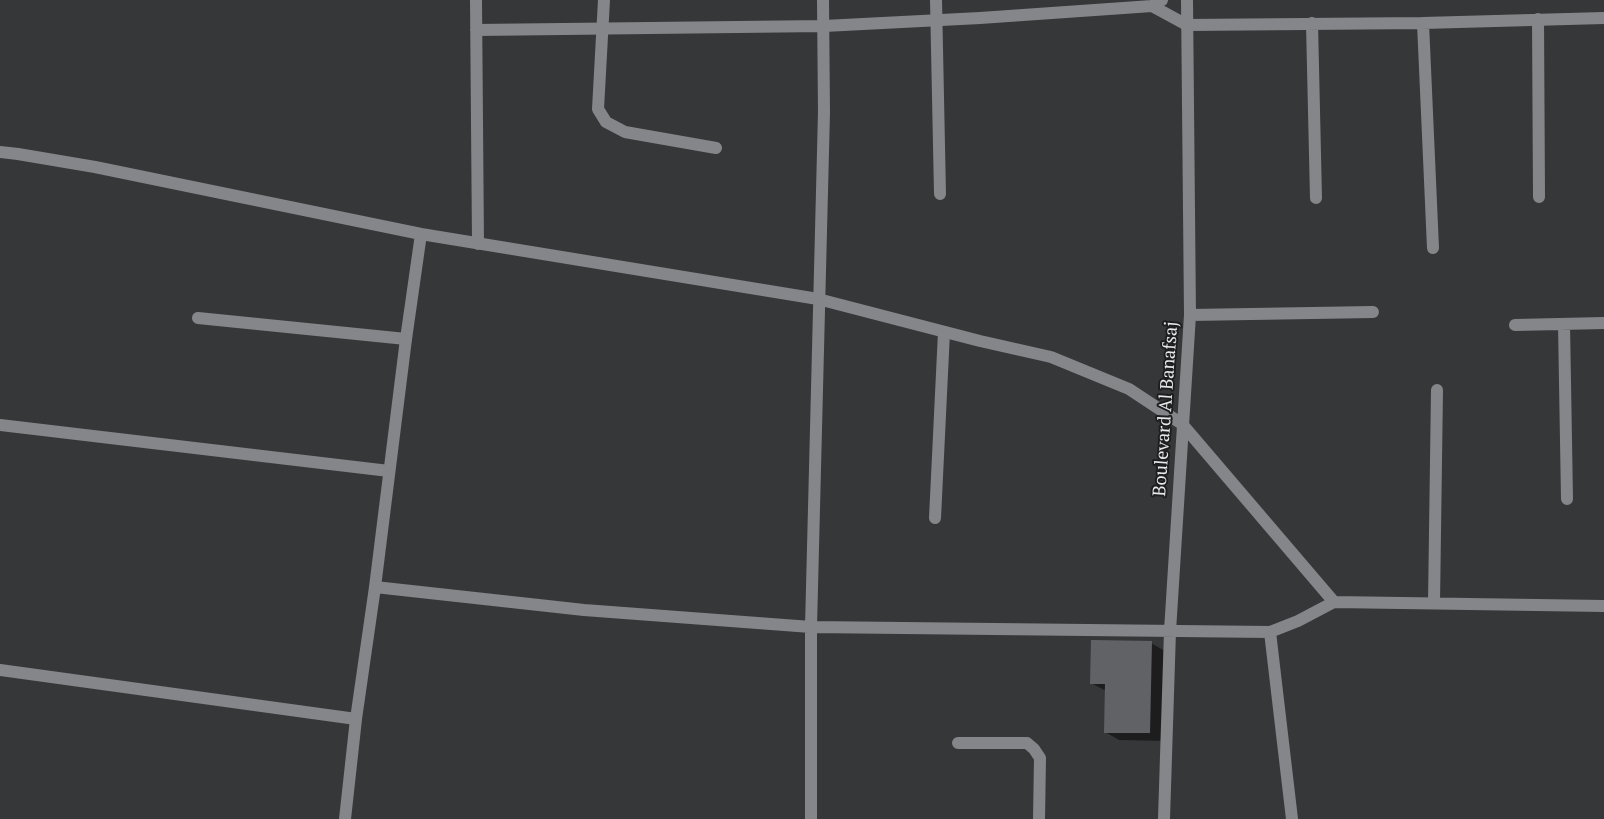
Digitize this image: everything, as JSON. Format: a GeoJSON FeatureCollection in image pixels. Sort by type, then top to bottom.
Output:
{"type":"FeatureCollection","features":[{"type":"Feature","properties":{"kind":"street"},"geometry":{"type":"LineString","coordinates":[[476,0],[478,244]]}},
{"type":"Feature","properties":{"kind":"street"},"geometry":{"type":"LineString","coordinates":[[604,0],[598,109],[606,122],[624,132],[716,148]]}},
{"type":"Feature","properties":{"kind":"street"},"geometry":{"type":"LineString","coordinates":[[811,819],[811,627],[824,112],[824,26],[822,0]]}},
{"type":"Feature","properties":{"kind":"street"},"geometry":{"type":"LineString","coordinates":[[936,0],[940,194]]}},
{"type":"Feature","properties":{"kind":"street","name":"Boulevard Al Banafsaj"},"geometry":{"type":"LineString","coordinates":[[1164,819],[1170,631],[1190,315],[1187,0]]}},
{"type":"Feature","properties":{"kind":"street"},"geometry":{"type":"LineString","coordinates":[[476,30],[824,26],[937,21],[1157,3],[1187,25],[1423,23],[1604,18]]}},
{"type":"Feature","properties":{"kind":"street"},"geometry":{"type":"LineString","coordinates":[[1538,19],[1539,197]]}},
{"type":"Feature","properties":{"kind":"street"},"geometry":{"type":"LineString","coordinates":[[1312,23],[1316,198]]}},
{"type":"Feature","properties":{"kind":"street"},"geometry":{"type":"LineString","coordinates":[[1423,23],[1433,248]]}},
{"type":"Feature","properties":{"kind":"street"},"geometry":{"type":"LineString","coordinates":[[0,152],[95,168],[421,234],[818,298],[944,332],[1051,357],[1129,389],[1182,424],[1334,602]]}},
{"type":"Feature","properties":{"kind":"street"},"geometry":{"type":"LineString","coordinates":[[345,819],[356,719],[376,587],[389,471],[421,234]]}},
{"type":"Feature","properties":{"kind":"street"},"geometry":{"type":"LineString","coordinates":[[1190,315],[1373,312]]}},
{"type":"Feature","properties":{"kind":"street"},"geometry":{"type":"LineString","coordinates":[[198,318],[406,339]]}},
{"type":"Feature","properties":{"kind":"street"},"geometry":{"type":"LineString","coordinates":[[1515,325],[1604,323]]}},
{"type":"Feature","properties":{"kind":"street"},"geometry":{"type":"LineString","coordinates":[[1564,324],[1567,499]]}},
{"type":"Feature","properties":{"kind":"street"},"geometry":{"type":"LineString","coordinates":[[935,518],[944,332]]}},
{"type":"Feature","properties":{"kind":"street"},"geometry":{"type":"LineString","coordinates":[[1434,602],[1437,390]]}},
{"type":"Feature","properties":{"kind":"street"},"geometry":{"type":"LineString","coordinates":[[0,425],[389,471]]}},
{"type":"Feature","properties":{"kind":"street"},"geometry":{"type":"LineString","coordinates":[[376,587],[584,610],[811,627],[1270,632],[1298,621],[1334,602],[1604,606]]}},
{"type":"Feature","properties":{"kind":"street"},"geometry":{"type":"LineString","coordinates":[[1270,632],[1292,819]]}},
{"type":"Feature","properties":{"kind":"street"},"geometry":{"type":"LineString","coordinates":[[0,670],[356,719]]}},
{"type":"Feature","properties":{"kind":"street"},"geometry":{"type":"LineString","coordinates":[[958,744],[1027,743],[1034,749],[1040,758],[1039,819]]}},
{"type":"Feature","properties":{"kind":"building"},"geometry":{"type":"Polygon","coordinates":[[[1091,640],[1152,641],[1150,733],[1104,733],[1105,684],[1090,684],[1091,640]]]}}]}
